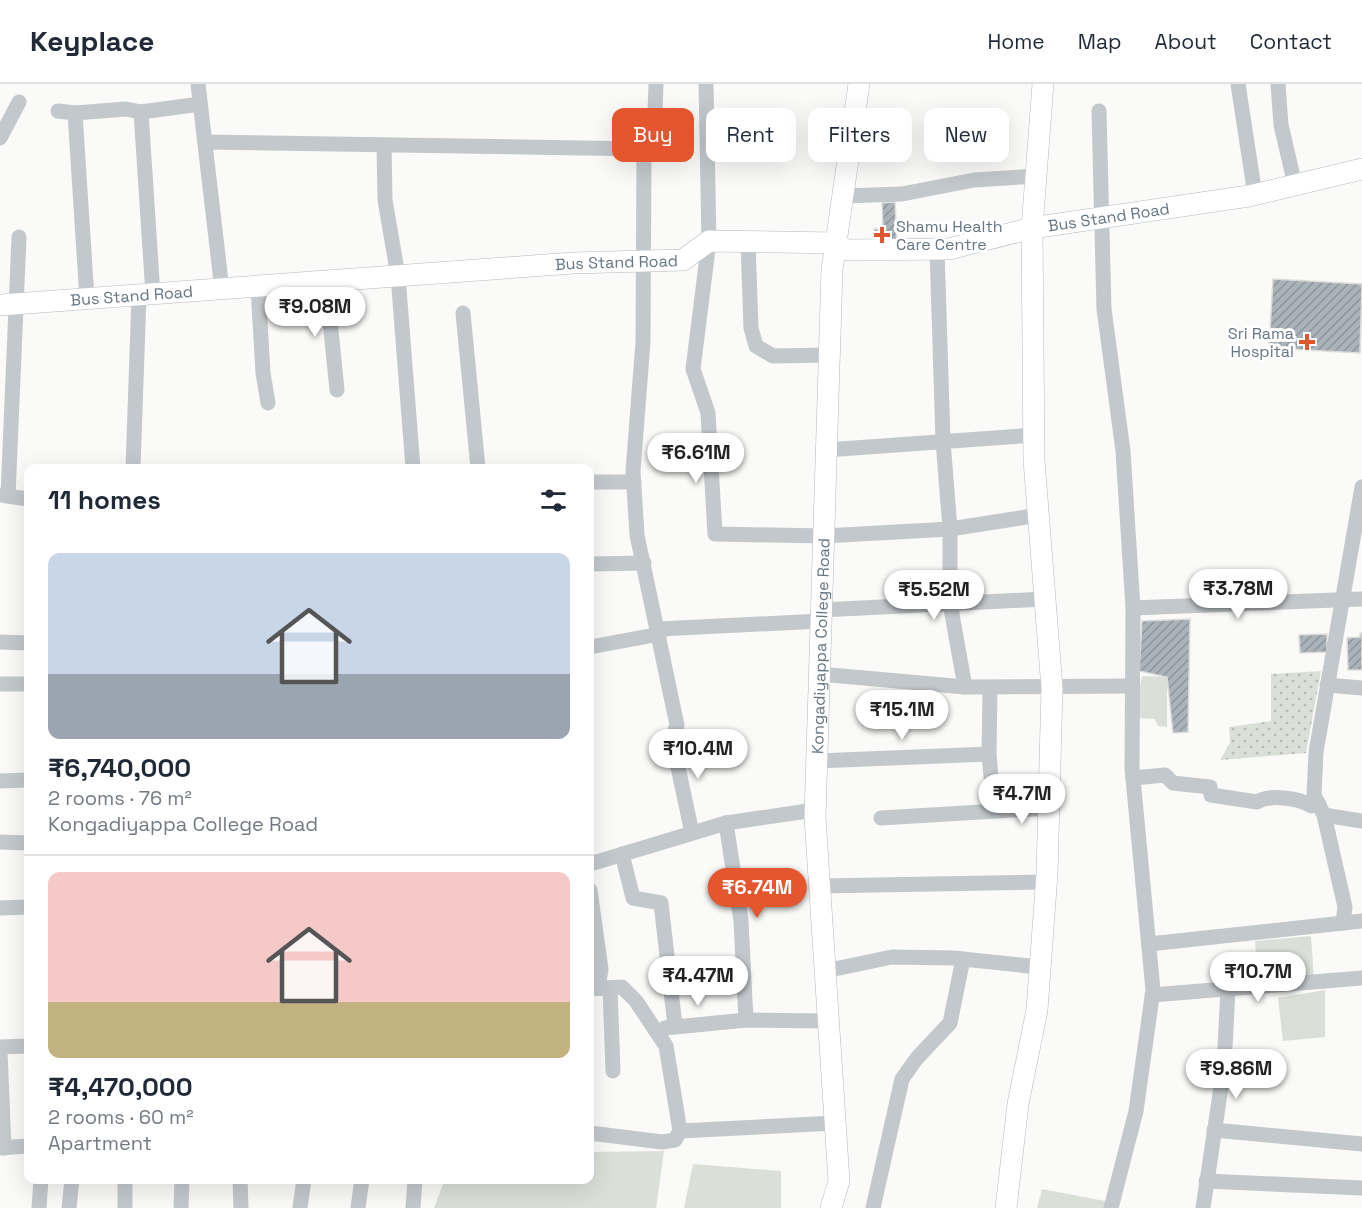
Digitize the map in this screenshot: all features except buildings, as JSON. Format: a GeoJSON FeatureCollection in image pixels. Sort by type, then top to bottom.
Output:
{"type":"FeatureCollection","features":[{"type":"Feature","properties":{"kind":"street"},"geometry":{"type":"LineString","coordinates":[[198,84],[222,290]]}},
{"type":"Feature","properties":{"kind":"street"},"geometry":{"type":"LineString","coordinates":[[656,108],[657,84]]}},
{"type":"Feature","properties":{"kind":"street"},"geometry":{"type":"LineString","coordinates":[[705,84],[709,241],[693,369],[708,413],[715,534],[824,536],[950,529],[1039,515]]}},
{"type":"Feature","properties":{"kind":"street"},"geometry":{"type":"LineString","coordinates":[[1006,1208],[1018,1104],[1037,1010],[1049,808],[1052,688],[1034,435],[1032,228],[1043,84]]}},
{"type":"Feature","properties":{"kind":"street"},"geometry":{"type":"LineString","coordinates":[[1238,84],[1256,195]]}},
{"type":"Feature","properties":{"kind":"street"},"geometry":{"type":"LineString","coordinates":[[1278,84],[1281,125],[1295,185]]}},
{"type":"Feature","properties":{"kind":"street","name":"Kongadiyappa College Road"},"geometry":{"type":"LineString","coordinates":[[831,1208],[838,1181],[815,810],[832,270],[857,85]]}},
{"type":"Feature","properties":{"kind":"street"},"geometry":{"type":"LineString","coordinates":[[0,138],[19,102]]}},
{"type":"Feature","properties":{"kind":"street"},"geometry":{"type":"LineString","coordinates":[[58,111],[75,113],[126,109],[141,112],[200,104]]}},
{"type":"Feature","properties":{"kind":"street"},"geometry":{"type":"LineString","coordinates":[[1099,111],[1104,309],[1123,451],[1133,608],[1133,778],[1152,994],[1136,1111],[1111,1208]]}},
{"type":"Feature","properties":{"kind":"street"},"geometry":{"type":"LineString","coordinates":[[133,464],[146,296],[141,112]]}},
{"type":"Feature","properties":{"kind":"street"},"geometry":{"type":"LineString","coordinates":[[75,113],[87,300]]}},
{"type":"Feature","properties":{"kind":"street"},"geometry":{"type":"LineString","coordinates":[[205,142],[612,149]]}},
{"type":"Feature","properties":{"kind":"street"},"geometry":{"type":"LineString","coordinates":[[384,145],[385,200],[398,276],[413,464]]}},
{"type":"Feature","properties":{"kind":"street"},"geometry":{"type":"LineString","coordinates":[[644,162],[643,342],[634,482],[638,535],[676,725],[672,739],[692,833]]}},
{"type":"Feature","properties":{"kind":"street","name":"Bus Stand Road"},"geometry":{"type":"LineString","coordinates":[[9,305],[398,276],[683,260],[709,241],[836,243],[846,250],[949,249],[1032,228],[1100,220],[1256,195],[1362,169]]}},
{"type":"Feature","properties":{"kind":"street"},"geometry":{"type":"LineString","coordinates":[[843,196],[902,194],[974,180],[1036,176]]}},
{"type":"Feature","properties":{"kind":"street"},"geometry":{"type":"LineString","coordinates":[[19,237],[9,305],[4,495],[24,498]]}},
{"type":"Feature","properties":{"kind":"street"},"geometry":{"type":"LineString","coordinates":[[748,242],[751,328],[756,346],[772,356],[830,355]]}},
{"type":"Feature","properties":{"kind":"street"},"geometry":{"type":"LineString","coordinates":[[937,249],[943,441],[950,529],[950,603],[965,687]]}},
{"type":"Feature","properties":{"kind":"street"},"geometry":{"type":"LineString","coordinates":[[326,281],[337,390]]}},
{"type":"Feature","properties":{"kind":"street"},"geometry":{"type":"LineString","coordinates":[[258,287],[263,374],[268,403]]}},
{"type":"Feature","properties":{"kind":"street"},"geometry":{"type":"LineString","coordinates":[[463,313],[478,464]]}},
{"type":"Feature","properties":{"kind":"street"},"geometry":{"type":"LineString","coordinates":[[826,450],[1034,435]]}},
{"type":"Feature","properties":{"kind":"street"},"geometry":{"type":"LineString","coordinates":[[594,482],[634,482]]}},
{"type":"Feature","properties":{"kind":"street"},"geometry":{"type":"LineString","coordinates":[[1343,923],[1346,907],[1321,810],[1314,795],[1316,752],[1342,599],[1357,539],[1362,486]]}},
{"type":"Feature","properties":{"kind":"street"},"geometry":{"type":"LineString","coordinates":[[594,564],[644,563]]}},
{"type":"Feature","properties":{"kind":"street"},"geometry":{"type":"LineString","coordinates":[[594,646],[659,632],[950,603],[1045,598]]}},
{"type":"Feature","properties":{"kind":"street"},"geometry":{"type":"LineString","coordinates":[[1133,608],[1362,599]]}},
{"type":"Feature","properties":{"kind":"street"},"geometry":{"type":"LineString","coordinates":[[0,642],[24,643]]}},
{"type":"Feature","properties":{"kind":"street"},"geometry":{"type":"LineString","coordinates":[[819,674],[990,688],[1132,686]]}},
{"type":"Feature","properties":{"kind":"street"},"geometry":{"type":"LineString","coordinates":[[0,684],[24,684]]}},
{"type":"Feature","properties":{"kind":"street"},"geometry":{"type":"LineString","coordinates":[[1327,685],[1362,688]]}},
{"type":"Feature","properties":{"kind":"street"},"geometry":{"type":"LineString","coordinates":[[990,688],[989,754],[994,810]]}},
{"type":"Feature","properties":{"kind":"street"},"geometry":{"type":"LineString","coordinates":[[817,762],[989,754]]}},
{"type":"Feature","properties":{"kind":"street"},"geometry":{"type":"LineString","coordinates":[[1133,778],[1165,775],[1173,783],[1210,788],[1211,795],[1257,802],[1263,798],[1305,801],[1321,810],[1362,820]]}},
{"type":"Feature","properties":{"kind":"street"},"geometry":{"type":"LineString","coordinates":[[0,781],[24,780]]}},
{"type":"Feature","properties":{"kind":"street"},"geometry":{"type":"LineString","coordinates":[[881,818],[945,816],[994,810],[1049,808]]}},
{"type":"Feature","properties":{"kind":"street"},"geometry":{"type":"LineString","coordinates":[[594,863],[726,823],[815,810]]}},
{"type":"Feature","properties":{"kind":"street"},"geometry":{"type":"LineString","coordinates":[[726,823],[741,921],[746,1020]]}},
{"type":"Feature","properties":{"kind":"street"},"geometry":{"type":"LineString","coordinates":[[0,842],[24,843]]}},
{"type":"Feature","properties":{"kind":"street"},"geometry":{"type":"LineString","coordinates":[[622,854],[633,898],[661,903],[675,1026]]}},
{"type":"Feature","properties":{"kind":"street"},"geometry":{"type":"LineString","coordinates":[[819,886],[1046,882]]}},
{"type":"Feature","properties":{"kind":"street"},"geometry":{"type":"LineString","coordinates":[[0,908],[24,907]]}},
{"type":"Feature","properties":{"kind":"street"},"geometry":{"type":"LineString","coordinates":[[594,919],[601,969],[599,988],[613,1071]]}},
{"type":"Feature","properties":{"kind":"street"},"geometry":{"type":"LineString","coordinates":[[1149,944],[1362,921]]}},
{"type":"Feature","properties":{"kind":"street"},"geometry":{"type":"LineString","coordinates":[[825,971],[892,957],[963,959],[1039,968]]}},
{"type":"Feature","properties":{"kind":"street"},"geometry":{"type":"LineString","coordinates":[[873,1208],[902,1079],[917,1058],[950,1023],[963,959]]}},
{"type":"Feature","properties":{"kind":"street"},"geometry":{"type":"LineString","coordinates":[[1152,994],[1362,978]]}},
{"type":"Feature","properties":{"kind":"street"},"geometry":{"type":"LineString","coordinates":[[594,1134],[662,1142],[675,1140],[680,1131],[666,1046],[636,1001],[622,987],[599,988]]}},
{"type":"Feature","properties":{"kind":"street"},"geometry":{"type":"LineString","coordinates":[[1203,1208],[1224,1067],[1228,989]]}},
{"type":"Feature","properties":{"kind":"street"},"geometry":{"type":"LineString","coordinates":[[653,1029],[746,1020],[828,1021]]}},
{"type":"Feature","properties":{"kind":"street"},"geometry":{"type":"LineString","coordinates":[[0,1047],[24,1046]]}},
{"type":"Feature","properties":{"kind":"street"},"geometry":{"type":"LineString","coordinates":[[0,1052],[2,1148],[24,1146]]}},
{"type":"Feature","properties":{"kind":"street"},"geometry":{"type":"LineString","coordinates":[[680,1131],[835,1123]]}},
{"type":"Feature","properties":{"kind":"street"},"geometry":{"type":"LineString","coordinates":[[1214,1130],[1362,1144]]}},
{"type":"Feature","properties":{"kind":"street"},"geometry":{"type":"LineString","coordinates":[[1206,1181],[1362,1188]]}},
{"type":"Feature","properties":{"kind":"street"},"geometry":{"type":"LineString","coordinates":[[39,1208],[41,1184]]}},
{"type":"Feature","properties":{"kind":"street"},"geometry":{"type":"LineString","coordinates":[[69,1208],[71,1184]]}},
{"type":"Feature","properties":{"kind":"street"},"geometry":{"type":"LineString","coordinates":[[125,1184],[125,1208]]}},
{"type":"Feature","properties":{"kind":"street"},"geometry":{"type":"LineString","coordinates":[[181,1208],[182,1184]]}},
{"type":"Feature","properties":{"kind":"street"},"geometry":{"type":"LineString","coordinates":[[240,1184],[241,1208]]}},
{"type":"Feature","properties":{"kind":"street"},"geometry":{"type":"LineString","coordinates":[[300,1208],[303,1184]]}},
{"type":"Feature","properties":{"kind":"street"},"geometry":{"type":"LineString","coordinates":[[358,1208],[361,1184]]}},
{"type":"Feature","properties":{"kind":"street"},"geometry":{"type":"LineString","coordinates":[[413,1208],[415,1184]]}},
{"type":"Feature","properties":{"kind":"shaded area"},"geometry":{"type":"Polygon","coordinates":[[[1321,671],[1306,753],[1220,760],[1230,743],[1229,727],[1271,721],[1271,674],[1321,671]]]}},
{"type":"Feature","properties":{"kind":"shaded area"},"geometry":{"type":"Polygon","coordinates":[[[1142,676],[1167,677],[1167,727],[1158,726],[1155,719],[1139,718],[1138,695],[1142,676]]]}},
{"type":"Feature","properties":{"kind":"shaded area"},"geometry":{"type":"Polygon","coordinates":[[[1311,936],[1314,981],[1258,984],[1255,941],[1311,936]]]}},
{"type":"Feature","properties":{"kind":"shaded area"},"geometry":{"type":"Polygon","coordinates":[[[1325,990],[1325,1037],[1283,1041],[1278,998],[1325,990]]]}},
{"type":"Feature","properties":{"kind":"shaded area"},"geometry":{"type":"Polygon","coordinates":[[[664,1151],[656,1208],[434,1208],[443,1184],[594,1184],[594,1152],[664,1151]]]}},
{"type":"Feature","properties":{"kind":"shaded area"},"geometry":{"type":"Polygon","coordinates":[[[693,1164],[781,1171],[781,1208],[684,1208],[693,1164]]]}},
{"type":"Feature","properties":{"kind":"shaded area"},"geometry":{"type":"Polygon","coordinates":[[[1042,1189],[1110,1202],[1108,1208],[1037,1208],[1042,1189]]]}},
{"type":"Feature","properties":{"kind":"place","name":"Shamu Health Care Centre"},"geometry":{"type":"Point","coordinates":[882,235]}},
{"type":"Feature","properties":{"kind":"place","name":"Sri Rama Hospital"},"geometry":{"type":"Point","coordinates":[1307,342]}}]}
